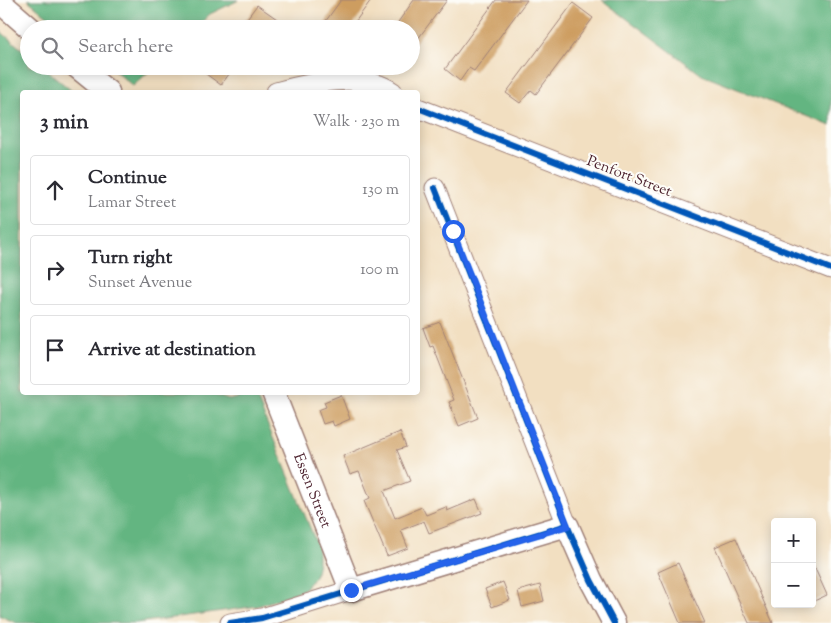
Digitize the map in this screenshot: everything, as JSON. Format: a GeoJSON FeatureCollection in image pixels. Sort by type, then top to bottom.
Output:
{"type":"FeatureCollection","features":[{"type":"Feature","properties":{"kind":"street"},"geometry":{"type":"LineString","coordinates":[[0,2],[21,20]]}},
{"type":"Feature","properties":{"kind":"street"},"geometry":{"type":"LineString","coordinates":[[87,75],[106,90]]}},
{"type":"Feature","properties":{"kind":"street"},"geometry":{"type":"LineString","coordinates":[[283,90],[325,81],[358,80],[390,90]]}},
{"type":"Feature","properties":{"kind":"street","name":"Penfort Street"},"geometry":{"type":"LineString","coordinates":[[420,109],[831,268]]}},
{"type":"Feature","properties":{"kind":"street"},"geometry":{"type":"LineString","coordinates":[[436,188],[568,526],[591,580],[614,623]]}},
{"type":"Feature","properties":{"kind":"street","name":"Essen Street"},"geometry":{"type":"LineString","coordinates":[[274,395],[351,590]]}},
{"type":"Feature","properties":{"kind":"street"},"geometry":{"type":"LineString","coordinates":[[230,623],[262,618],[568,526]]}},
{"type":"Feature","properties":{"kind":"green space"},"geometry":{"type":"Polygon","coordinates":[[[28,0],[239,0],[210,14],[204,20],[52,20],[28,0]]]}},
{"type":"Feature","properties":{"kind":"green space"},"geometry":{"type":"Polygon","coordinates":[[[602,0],[831,0],[831,126],[702,75],[602,0]]]}},
{"type":"Feature","properties":{"kind":"green space"},"geometry":{"type":"Polygon","coordinates":[[[0,31],[20,48],[20,75],[53,75],[71,90],[20,90],[20,395],[214,395],[229,400],[255,395],[318,547],[318,562],[315,576],[303,590],[258,606],[136,623],[17,623],[0,616],[0,31]]]}},
{"type":"Feature","properties":{"kind":"green space"},"geometry":{"type":"Polygon","coordinates":[[[120,75],[145,75],[133,86],[120,75]]]}},
{"type":"Feature","properties":{"kind":"building"},"geometry":{"type":"Polygon","coordinates":[[[341,0],[371,0],[357,20],[327,20],[341,0]]]}},
{"type":"Feature","properties":{"kind":"building"},"geometry":{"type":"Polygon","coordinates":[[[414,0],[447,0],[420,36],[420,20],[400,20],[414,0]]]}},
{"type":"Feature","properties":{"kind":"building"},"geometry":{"type":"Polygon","coordinates":[[[496,0],[527,0],[474,71],[469,68],[460,81],[445,69],[496,0]]]}},
{"type":"Feature","properties":{"kind":"building"},"geometry":{"type":"Polygon","coordinates":[[[573,3],[593,18],[536,94],[531,90],[520,103],[506,93],[573,3]]]}},
{"type":"Feature","properties":{"kind":"building"},"geometry":{"type":"Polygon","coordinates":[[[257,5],[277,19],[276,20],[246,20],[257,5]]]}},
{"type":"Feature","properties":{"kind":"building"},"geometry":{"type":"Polygon","coordinates":[[[207,75],[228,75],[221,85],[207,75]]]}},
{"type":"Feature","properties":{"kind":"building"},"geometry":{"type":"Polygon","coordinates":[[[440,322],[478,418],[459,426],[449,402],[454,400],[433,346],[430,347],[423,328],[440,322]]]}},
{"type":"Feature","properties":{"kind":"building"},"geometry":{"type":"Polygon","coordinates":[[[341,395],[350,419],[334,426],[332,421],[323,424],[318,410],[326,407],[324,402],[341,395]]]}},
{"type":"Feature","properties":{"kind":"building"},"geometry":{"type":"Polygon","coordinates":[[[400,432],[406,447],[397,450],[410,481],[384,491],[395,518],[422,507],[426,515],[446,507],[447,511],[476,499],[482,513],[429,533],[424,521],[401,530],[408,548],[387,556],[364,501],[370,498],[359,471],[350,474],[343,456],[400,432]]]}},
{"type":"Feature","properties":{"kind":"building"},"geometry":{"type":"Polygon","coordinates":[[[736,538],[773,623],[749,623],[715,547],[736,538]]]}},
{"type":"Feature","properties":{"kind":"building"},"geometry":{"type":"Polygon","coordinates":[[[678,563],[705,623],[680,623],[658,572],[678,563]]]}},
{"type":"Feature","properties":{"kind":"building"},"geometry":{"type":"Polygon","coordinates":[[[816,571],[827,595],[816,600],[816,571]]]}},
{"type":"Feature","properties":{"kind":"building"},"geometry":{"type":"Polygon","coordinates":[[[503,582],[510,600],[492,607],[485,589],[503,582]]]}},
{"type":"Feature","properties":{"kind":"building"},"geometry":{"type":"Polygon","coordinates":[[[540,585],[544,601],[522,607],[518,591],[540,585]]]}},
{"type":"Feature","properties":{"kind":"cycle path"},"geometry":{"type":"LineString","coordinates":[[420,109],[831,269]]}},
{"type":"Feature","properties":{"kind":"cycle path"},"geometry":{"type":"LineString","coordinates":[[435,188],[567,525],[591,580],[614,623]]}},
{"type":"Feature","properties":{"kind":"cycle path"},"geometry":{"type":"LineString","coordinates":[[230,623],[262,618],[567,525]]}},
{"type":"Feature","properties":{"kind":"route"},"geometry":{"type":"LineString","coordinates":[[351,590],[568,526],[453,231]]}}]}
